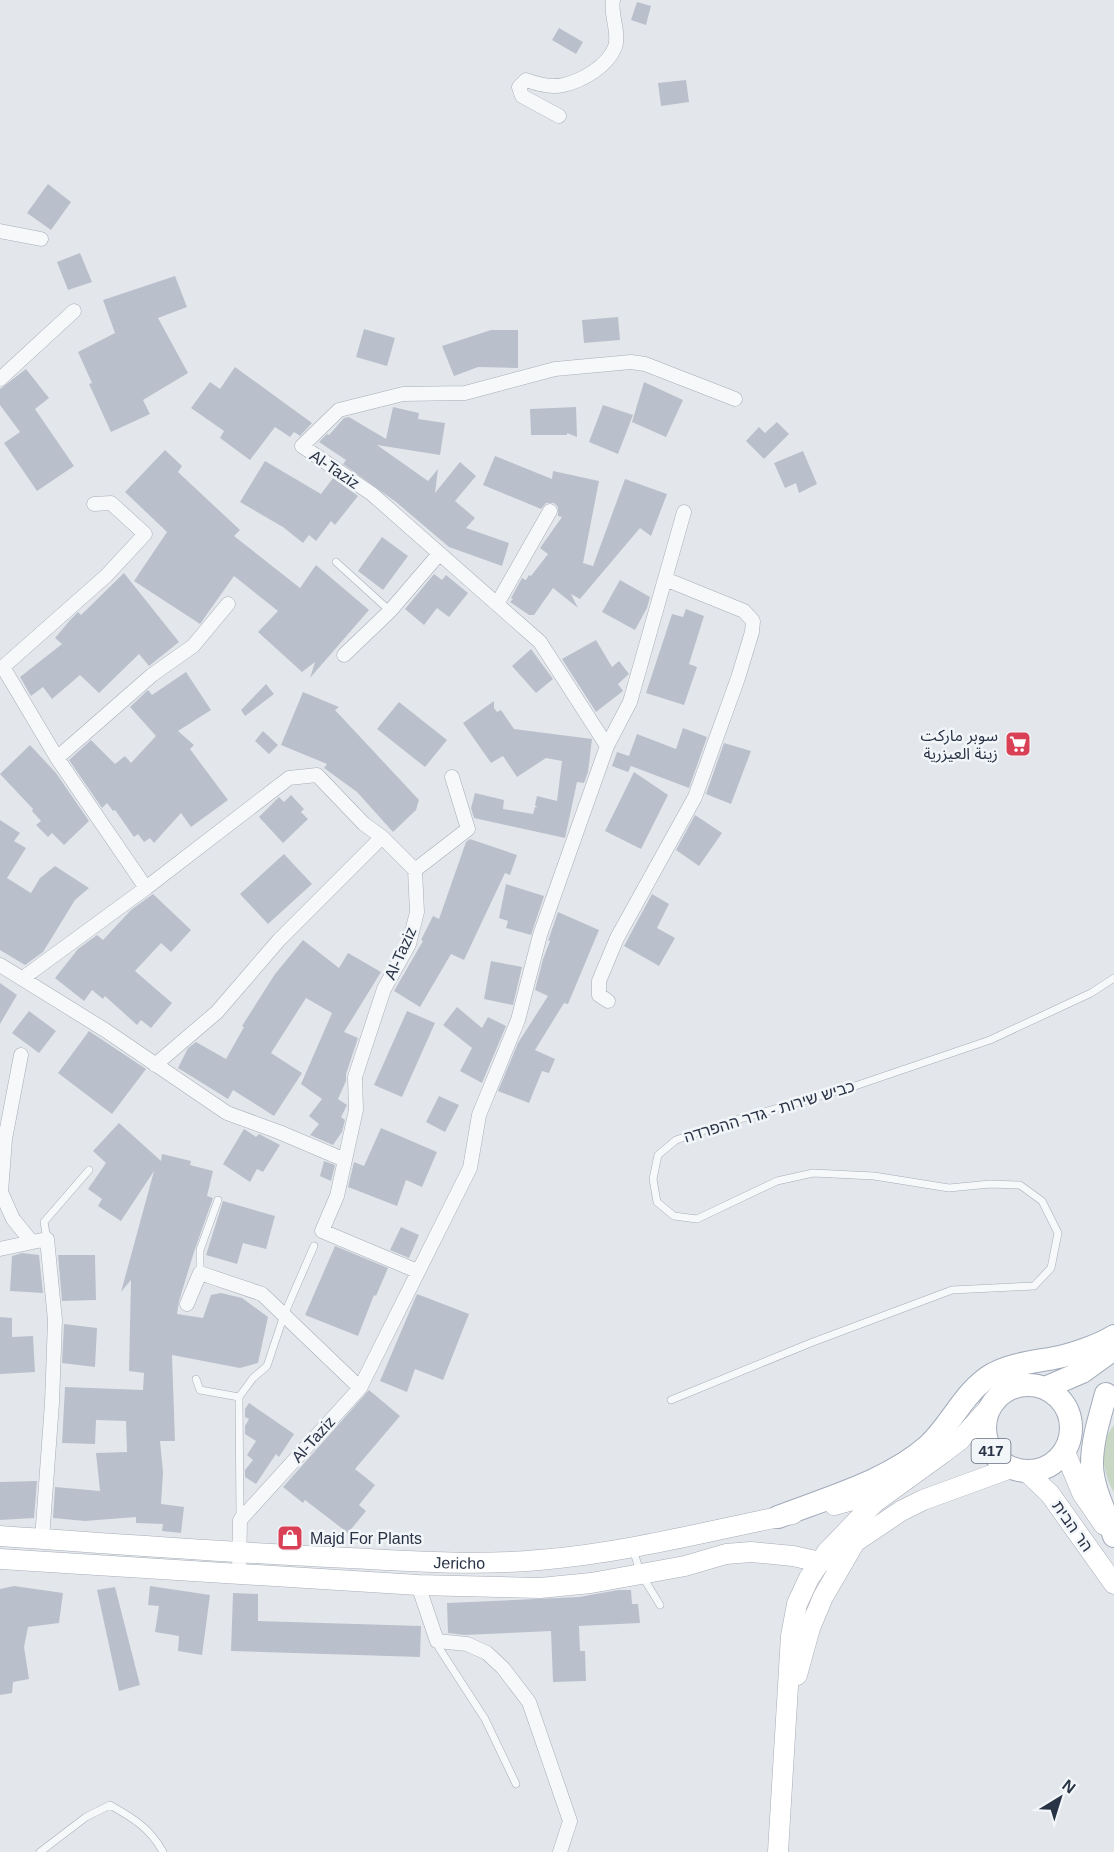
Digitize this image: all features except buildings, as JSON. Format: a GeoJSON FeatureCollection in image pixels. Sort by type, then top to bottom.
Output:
{"type":"FeatureCollection","features":[{"type":"Feature","properties":{"kind":"main road"},"geometry":{"type":"LineString","coordinates":[[778,1517],[879,1477],[915,1456],[942,1431],[978,1386],[992,1375],[1017,1365],[1057,1358],[1114,1336]]}},
{"type":"Feature","properties":{"kind":"main road"},"geometry":{"type":"LineString","coordinates":[[1045,1388],[1082,1371],[1114,1349]]}},
{"type":"Feature","properties":{"kind":"main road"},"geometry":{"type":"LineString","coordinates":[[778,1852],[791,1636],[797,1604],[820,1562],[856,1520],[874,1503],[960,1440],[996,1398],[1012,1388],[1032,1385],[1045,1388],[1056,1395],[1065,1405],[1070,1417],[1072,1430],[1067,1447]]}},
{"type":"Feature","properties":{"kind":"main road"},"geometry":{"type":"LineString","coordinates":[[1110,1391],[1093,1447],[1092,1466],[1097,1491],[1114,1538]]}},
{"type":"Feature","properties":{"kind":"main road","name":"417"},"geometry":{"type":"LineString","coordinates":[[988,1409],[984,1423],[985,1437],[990,1450],[999,1461],[1019,1470],[1048,1467],[1067,1447],[1079,1423],[1110,1391]]}},
{"type":"Feature","properties":{"kind":"main road","name":"הר הבית"},"geometry":{"type":"LineString","coordinates":[[1067,1447],[1082,1493],[1114,1538]]}},
{"type":"Feature","properties":{"kind":"main road"},"geometry":{"type":"LineString","coordinates":[[787,1710],[810,1628],[823,1597],[855,1542],[901,1511],[949,1490],[1019,1470]]}},
{"type":"Feature","properties":{"kind":"main road","name":"הר הבית"},"geometry":{"type":"LineString","coordinates":[[1019,1470],[1050,1494],[1114,1584]]}},
{"type":"Feature","properties":{"kind":"main road","name":"Jericho"},"geometry":{"type":"LineString","coordinates":[[0,1536],[240,1554],[498,1563],[575,1557],[778,1517],[871,1495],[909,1477]]}},
{"type":"Feature","properties":{"kind":"main road","name":"Jericho"},"geometry":{"type":"LineString","coordinates":[[0,1558],[418,1585],[540,1587],[591,1583],[685,1566],[726,1554],[751,1552],[793,1556],[820,1562],[848,1553]]}},
{"type":"Feature","properties":{"kind":"street"},"geometry":{"type":"LineString","coordinates":[[559,116],[522,96],[519,87],[526,81],[562,86],[589,75],[604,62],[615,46],[613,0]]}},
{"type":"Feature","properties":{"kind":"street"},"geometry":{"type":"LineString","coordinates":[[0,231],[41,239]]}},
{"type":"Feature","properties":{"kind":"street"},"geometry":{"type":"LineString","coordinates":[[0,379],[74,311]]}},
{"type":"Feature","properties":{"kind":"street","name":"Al-Taziz"},"geometry":{"type":"LineString","coordinates":[[608,746],[540,642],[372,494],[302,446],[339,410],[403,394],[465,393],[555,369],[631,362],[645,364],[735,399]]}},
{"type":"Feature","properties":{"kind":"street"},"geometry":{"type":"LineString","coordinates":[[94,504],[111,503],[145,534],[106,576],[3,668],[57,758],[146,888]]}},
{"type":"Feature","properties":{"kind":"street"},"geometry":{"type":"LineString","coordinates":[[497,604],[550,511]]}},
{"type":"Feature","properties":{"kind":"street","name":"Al-Taziz"},"geometry":{"type":"LineString","coordinates":[[240,1520],[360,1388],[470,1168],[479,1115],[518,1020],[540,935],[608,746],[630,702],[684,512]]}},
{"type":"Feature","properties":{"kind":"street"},"geometry":{"type":"LineString","coordinates":[[344,655],[390,611],[439,554]]}},
{"type":"Feature","properties":{"kind":"street"},"geometry":{"type":"LineString","coordinates":[[608,1001],[599,995],[599,981],[617,938],[695,797],[752,632],[753,621],[744,611],[734,605],[664,579]]}},
{"type":"Feature","properties":{"kind":"street"},"geometry":{"type":"LineString","coordinates":[[57,758],[152,675],[193,646],[228,604]]}},
{"type":"Feature","properties":{"kind":"street"},"geometry":{"type":"LineString","coordinates":[[23,978],[146,888],[289,778],[317,775],[364,824],[382,837],[415,870],[468,829],[452,777]]}},
{"type":"Feature","properties":{"kind":"street"},"geometry":{"type":"LineString","coordinates":[[155,1065],[216,1012],[279,940],[382,837]]}},
{"type":"Feature","properties":{"kind":"street","name":"Al-Taziz"},"geometry":{"type":"LineString","coordinates":[[415,870],[417,912],[408,944],[384,989],[355,1077],[356,1110],[337,1196],[322,1231],[417,1271]]}},
{"type":"Feature","properties":{"kind":"street"},"geometry":{"type":"LineString","coordinates":[[0,965],[105,1030],[227,1113],[345,1160]]}},
{"type":"Feature","properties":{"kind":"street"},"geometry":{"type":"LineString","coordinates":[[21,1055],[5,1139],[2,1192],[13,1219],[31,1242]]}},
{"type":"Feature","properties":{"kind":"street"},"geometry":{"type":"LineString","coordinates":[[0,1249],[47,1239],[55,1320],[52,1403],[42,1539]]}},
{"type":"Feature","properties":{"kind":"street"},"geometry":{"type":"LineString","coordinates":[[187,1304],[200,1274],[262,1294],[360,1388]]}},
{"type":"Feature","properties":{"kind":"street"},"geometry":{"type":"LineString","coordinates":[[239,1575],[240,1520]]}},
{"type":"Feature","properties":{"kind":"street"},"geometry":{"type":"LineString","coordinates":[[418,1585],[437,1641],[467,1644],[487,1653],[503,1668],[529,1702],[570,1821],[560,1852]]}},
{"type":"Feature","properties":{"kind":"lane"},"geometry":{"type":"LineString","coordinates":[[336,562],[390,611]]}},
{"type":"Feature","properties":{"kind":"lane","name":"כביש שירות - גדר ההפרדה"},"geometry":{"type":"LineString","coordinates":[[671,1400],[813,1342],[952,1290],[1034,1286],[1050,1268],[1058,1233],[1042,1201],[1020,1185],[990,1184],[949,1188],[874,1176],[813,1173],[777,1181],[697,1219],[674,1216],[657,1202],[653,1179],[657,1155],[676,1140],[722,1124],[855,1086],[990,1040],[1091,993],[1114,978]]}},
{"type":"Feature","properties":{"kind":"lane"},"geometry":{"type":"LineString","coordinates":[[47,1239],[44,1222],[89,1170]]}},
{"type":"Feature","properties":{"kind":"lane"},"geometry":{"type":"LineString","coordinates":[[200,1274],[200,1250],[218,1200]]}},
{"type":"Feature","properties":{"kind":"lane"},"geometry":{"type":"LineString","coordinates":[[240,1520],[239,1397],[253,1377],[267,1366],[284,1315],[314,1246]]}},
{"type":"Feature","properties":{"kind":"lane"},"geometry":{"type":"LineString","coordinates":[[196,1379],[201,1390],[239,1397]]}},
{"type":"Feature","properties":{"kind":"lane"},"geometry":{"type":"LineString","coordinates":[[632,1547],[641,1574],[660,1605]]}},
{"type":"Feature","properties":{"kind":"lane"},"geometry":{"type":"LineString","coordinates":[[437,1641],[439,1648],[485,1719],[516,1784]]}},
{"type":"Feature","properties":{"kind":"lane"},"geometry":{"type":"LineString","coordinates":[[40,1852],[86,1817],[110,1805],[139,1821],[163,1852]]}},
{"type":"Feature","properties":{"kind":"green space"},"geometry":{"type":"Polygon","coordinates":[[[1114,1425],[1114,1493],[1105,1468],[1104,1450],[1105,1442],[1114,1425]]]}},
{"type":"Feature","properties":{"kind":"place","name":"سوبر ماركت زينة العيزرية"},"geometry":{"type":"Point","coordinates":[1018,744]}},
{"type":"Feature","properties":{"kind":"place","name":"Majd For Plants"},"geometry":{"type":"Point","coordinates":[290,1538]}}]}
